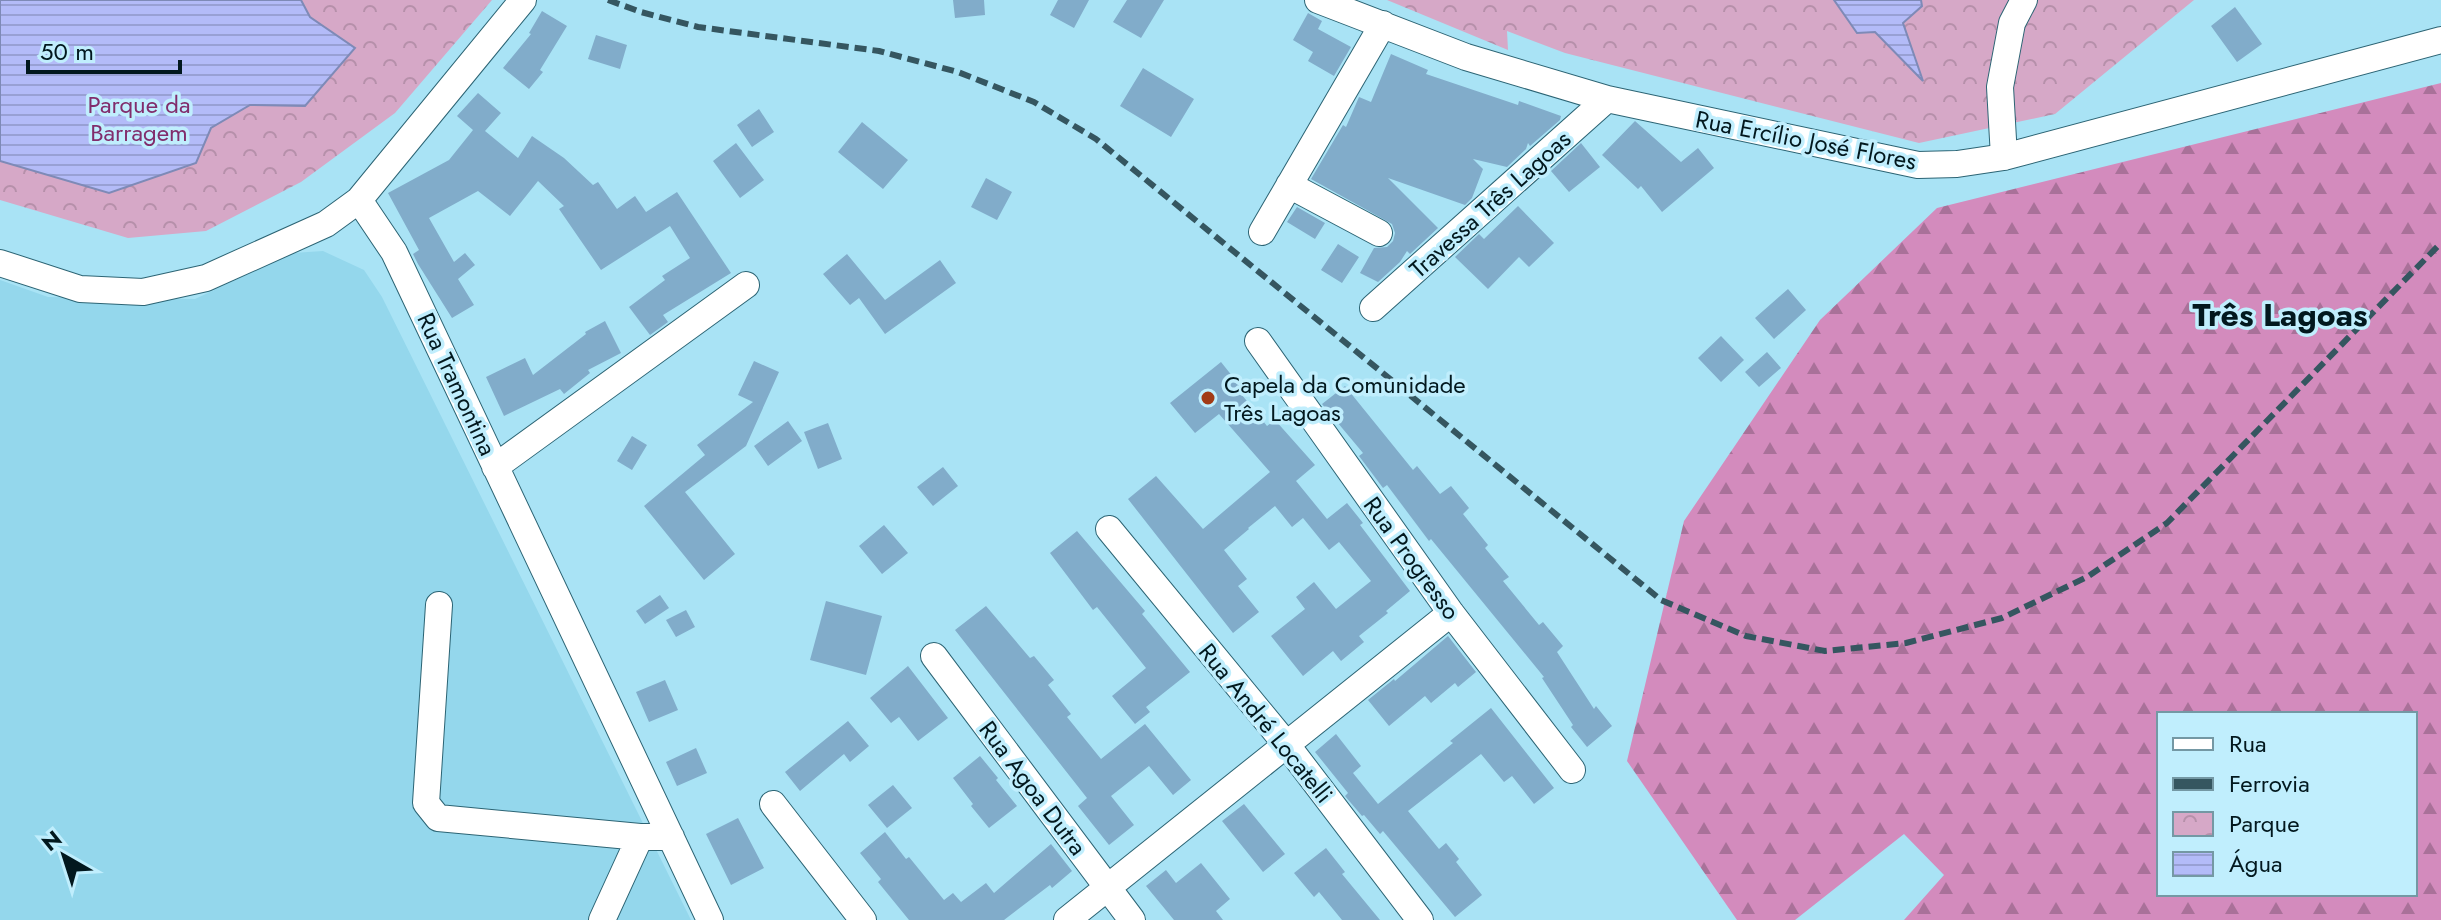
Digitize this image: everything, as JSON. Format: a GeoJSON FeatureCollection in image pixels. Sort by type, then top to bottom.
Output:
{"type":"FeatureCollection","features":[{"type":"Feature","properties":{"kind":"street"},"geometry":{"type":"LineString","coordinates":[[0,263],[80,289],[143,292],[206,278],[326,224],[359,200],[523,0]]}},
{"type":"Feature","properties":{"kind":"street","name":"Rua Ercílio José Flores"},"geometry":{"type":"LineString","coordinates":[[1318,0],[1466,57],[1607,99],[1918,165],[1957,164],[2004,157],[2441,40]]}},
{"type":"Feature","properties":{"kind":"street"},"geometry":{"type":"LineString","coordinates":[[2004,157],[2000,87],[2012,23],[2024,0]]}},
{"type":"Feature","properties":{"kind":"street"},"geometry":{"type":"LineString","coordinates":[[1262,232],[1383,24]]}},
{"type":"Feature","properties":{"kind":"street","name":"Travessa Três Lagoas"},"geometry":{"type":"LineString","coordinates":[[1373,308],[1607,99]]}},
{"type":"Feature","properties":{"kind":"street"},"geometry":{"type":"LineString","coordinates":[[1289,185],[1379,233]]}},
{"type":"Feature","properties":{"kind":"street","name":"Rua Tramontina"},"geometry":{"type":"LineString","coordinates":[[359,200],[394,252],[710,920]]}},
{"type":"Feature","properties":{"kind":"street"},"geometry":{"type":"LineString","coordinates":[[495,467],[746,285]]}},
{"type":"Feature","properties":{"kind":"street","name":"Rua Progresso"},"geometry":{"type":"LineString","coordinates":[[1258,341],[1451,613],[1572,770]]}},
{"type":"Feature","properties":{"kind":"street","name":"Rua André Locatelli"},"geometry":{"type":"LineString","coordinates":[[1109,529],[1286,744],[1420,920]]}},
{"type":"Feature","properties":{"kind":"street"},"geometry":{"type":"LineString","coordinates":[[439,605],[426,803],[438,818],[640,837],[671,837]]}},
{"type":"Feature","properties":{"kind":"street"},"geometry":{"type":"LineString","coordinates":[[1067,920],[1451,613]]}},
{"type":"Feature","properties":{"kind":"street","name":"Rua Agoa Dutra"},"geometry":{"type":"LineString","coordinates":[[934,656],[1132,920]]}},
{"type":"Feature","properties":{"kind":"street"},"geometry":{"type":"LineString","coordinates":[[773,804],[863,920]]}},
{"type":"Feature","properties":{"kind":"street"},"geometry":{"type":"LineString","coordinates":[[602,920],[640,837]]}},
{"type":"Feature","properties":{"kind":"shaded area"},"geometry":{"type":"Polygon","coordinates":[[[323,251],[364,270],[382,297],[691,920],[0,920],[0,280],[48,297],[195,299],[293,253],[323,251]]]}},
{"type":"Feature","properties":{"kind":"green space","name":"Parque da Barragem"},"geometry":{"type":"Polygon","coordinates":[[[0,0],[492,0],[395,113],[301,182],[206,231],[128,238],[0,200],[0,0]]]}},
{"type":"Feature","properties":{"kind":"green space"},"geometry":{"type":"Polygon","coordinates":[[[1387,0],[2194,0],[2055,114],[1919,143],[1565,53],[1507,31],[1508,50],[1387,0]]]}},
{"type":"Feature","properties":{"kind":"green space"},"geometry":{"type":"Polygon","coordinates":[[[2441,83],[2441,920],[1904,920],[1944,875],[1904,834],[1795,920],[1737,920],[1627,761],[1684,521],[1820,320],[1937,208],[2441,83]]]}},
{"type":"Feature","properties":{"kind":"water"},"geometry":{"type":"Polygon","coordinates":[[[0,0],[301,0],[310,17],[355,48],[305,106],[250,105],[211,128],[196,163],[109,193],[0,161],[0,0]]]}},
{"type":"Feature","properties":{"kind":"water"},"geometry":{"type":"Polygon","coordinates":[[[1834,0],[1921,0],[1922,6],[1903,23],[1923,81],[1875,32],[1857,33],[1834,0]]]}},
{"type":"Feature","properties":{"kind":"building"},"geometry":{"type":"Polygon","coordinates":[[[953,0],[984,0],[985,15],[955,18],[953,0]]]}},
{"type":"Feature","properties":{"kind":"building"},"geometry":{"type":"Polygon","coordinates":[[[1058,0],[1089,0],[1074,28],[1050,15],[1058,0]]]}},
{"type":"Feature","properties":{"kind":"building"},"geometry":{"type":"Polygon","coordinates":[[[1127,0],[1164,0],[1141,38],[1113,22],[1127,0]]]}},
{"type":"Feature","properties":{"kind":"building"},"geometry":{"type":"Polygon","coordinates":[[[2235,7],[2262,44],[2237,62],[2211,26],[2235,7]]]}},
{"type":"Feature","properties":{"kind":"building"},"geometry":{"type":"Polygon","coordinates":[[[542,11],[567,26],[540,70],[543,72],[529,89],[503,68],[531,34],[542,11]]]}},
{"type":"Feature","properties":{"kind":"building"},"geometry":{"type":"Polygon","coordinates":[[[1308,13],[1322,21],[1318,29],[1351,47],[1334,76],[1308,61],[1313,52],[1293,40],[1308,13]]]}},
{"type":"Feature","properties":{"kind":"building"},"geometry":{"type":"Polygon","coordinates":[[[596,35],[627,45],[620,69],[588,59],[596,35]]]}},
{"type":"Feature","properties":{"kind":"building"},"geometry":{"type":"Polygon","coordinates":[[[1391,54],[1428,70],[1426,74],[1561,116],[1530,146],[1528,143],[1526,149],[1507,167],[1473,159],[1483,169],[1472,198],[1465,205],[1388,178],[1438,228],[1410,254],[1407,251],[1400,262],[1378,282],[1360,273],[1374,248],[1387,247],[1393,241],[1395,233],[1392,224],[1311,179],[1343,125],[1346,127],[1359,97],[1371,102],[1391,54]]]}},
{"type":"Feature","properties":{"kind":"building"},"geometry":{"type":"Polygon","coordinates":[[[1143,68],[1194,99],[1171,137],[1120,106],[1143,68]]]}},
{"type":"Feature","properties":{"kind":"building"},"geometry":{"type":"Polygon","coordinates":[[[478,93],[501,113],[485,131],[518,158],[532,136],[564,158],[593,185],[598,182],[617,209],[635,196],[646,212],[677,192],[731,273],[663,315],[668,322],[650,335],[629,307],[665,280],[662,276],[690,258],[670,226],[601,270],[559,209],[564,206],[538,181],[510,216],[478,191],[429,218],[454,262],[465,253],[475,265],[458,279],[474,305],[452,318],[418,264],[413,254],[419,250],[388,193],[449,160],[473,130],[457,116],[478,93]]]}},
{"type":"Feature","properties":{"kind":"building"},"geometry":{"type":"Polygon","coordinates":[[[759,109],[774,132],[752,147],[737,125],[759,109]]]}},
{"type":"Feature","properties":{"kind":"building"},"geometry":{"type":"Polygon","coordinates":[[[1635,121],[1681,162],[1698,148],[1714,168],[1662,212],[1641,186],[1638,189],[1602,155],[1635,121]]]}},
{"type":"Feature","properties":{"kind":"building"},"geometry":{"type":"Polygon","coordinates":[[[862,122],[908,160],[883,189],[838,152],[862,122]]]}},
{"type":"Feature","properties":{"kind":"building"},"geometry":{"type":"Polygon","coordinates":[[[736,143],[764,180],[740,198],[713,161],[736,143]]]}},
{"type":"Feature","properties":{"kind":"building"},"geometry":{"type":"Polygon","coordinates":[[[1581,143],[1600,167],[1569,192],[1551,171],[1581,143]]]}},
{"type":"Feature","properties":{"kind":"building"},"geometry":{"type":"Polygon","coordinates":[[[986,178],[1012,192],[997,220],[971,207],[986,178]]]}},
{"type":"Feature","properties":{"kind":"building"},"geometry":{"type":"Polygon","coordinates":[[[1518,206],[1554,243],[1529,267],[1519,257],[1488,289],[1455,257],[1479,234],[1484,239],[1518,206]]]}},
{"type":"Feature","properties":{"kind":"building"},"geometry":{"type":"Polygon","coordinates":[[[1297,207],[1325,223],[1315,239],[1287,222],[1297,207]]]}},
{"type":"Feature","properties":{"kind":"building"},"geometry":{"type":"Polygon","coordinates":[[[1338,244],[1359,257],[1342,283],[1321,270],[1338,244]]]}},
{"type":"Feature","properties":{"kind":"building"},"geometry":{"type":"Polygon","coordinates":[[[847,254],[885,300],[940,260],[956,283],[885,334],[859,298],[850,305],[823,274],[847,254]]]}},
{"type":"Feature","properties":{"kind":"building"},"geometry":{"type":"Polygon","coordinates":[[[1788,289],[1806,310],[1774,339],[1755,318],[1788,289]]]}},
{"type":"Feature","properties":{"kind":"building"},"geometry":{"type":"Polygon","coordinates":[[[605,321],[621,353],[588,370],[590,373],[564,394],[560,389],[504,416],[486,377],[525,358],[533,375],[585,332],[605,321]]]}},
{"type":"Feature","properties":{"kind":"building"},"geometry":{"type":"Polygon","coordinates":[[[1721,336],[1744,360],[1721,382],[1698,358],[1721,336]]]}},
{"type":"Feature","properties":{"kind":"building"},"geometry":{"type":"Polygon","coordinates":[[[1767,352],[1781,368],[1759,387],[1745,372],[1767,352]]]}},
{"type":"Feature","properties":{"kind":"building"},"geometry":{"type":"Polygon","coordinates":[[[754,361],[779,372],[746,446],[685,492],[735,554],[704,580],[644,506],[705,455],[697,445],[753,402],[738,395],[754,361]]]}},
{"type":"Feature","properties":{"kind":"building"},"geometry":{"type":"Polygon","coordinates":[[[1221,362],[1267,426],[1275,420],[1315,465],[1296,481],[1327,519],[1347,503],[1410,591],[1359,636],[1364,642],[1341,661],[1333,651],[1303,676],[1271,636],[1305,609],[1296,597],[1314,582],[1336,609],[1371,581],[1339,542],[1329,550],[1303,518],[1292,527],[1275,506],[1248,528],[1224,550],[1247,579],[1238,586],[1259,612],[1233,633],[1128,499],[1156,476],[1203,529],[1270,472],[1219,414],[1195,433],[1170,403],[1221,362]]]}},
{"type":"Feature","properties":{"kind":"building"},"geometry":{"type":"Polygon","coordinates":[[[1345,386],[1413,470],[1417,466],[1440,494],[1451,486],[1469,508],[1463,514],[1509,577],[1503,581],[1539,625],[1543,622],[1563,646],[1557,652],[1594,709],[1596,706],[1612,726],[1587,747],[1571,727],[1573,725],[1544,677],[1431,539],[1429,541],[1387,485],[1383,488],[1359,456],[1363,453],[1322,404],[1345,386]]]}},
{"type":"Feature","properties":{"kind":"building"},"geometry":{"type":"Polygon","coordinates":[[[788,421],[802,441],[768,466],[754,446],[788,421]]]}},
{"type":"Feature","properties":{"kind":"building"},"geometry":{"type":"Polygon","coordinates":[[[828,423],[842,459],[818,469],[804,432],[828,423]]]}},
{"type":"Feature","properties":{"kind":"building"},"geometry":{"type":"Polygon","coordinates":[[[632,436],[647,445],[632,470],[617,461],[632,436]]]}},
{"type":"Feature","properties":{"kind":"building"},"geometry":{"type":"Polygon","coordinates":[[[943,467],[958,486],[933,506],[917,487],[943,467]]]}},
{"type":"Feature","properties":{"kind":"building"},"geometry":{"type":"Polygon","coordinates":[[[884,525],[908,553],[882,574],[859,546],[884,525]]]}},
{"type":"Feature","properties":{"kind":"building"},"geometry":{"type":"Polygon","coordinates":[[[1077,531],[1145,611],[1142,614],[1190,672],[1146,707],[1150,712],[1135,724],[1112,696],[1146,668],[1097,607],[1093,610],[1050,553],[1077,531]]]}},
{"type":"Feature","properties":{"kind":"building"},"geometry":{"type":"Polygon","coordinates":[[[660,595],[669,608],[645,624],[636,611],[660,595]]]}},
{"type":"Feature","properties":{"kind":"building"},"geometry":{"type":"Polygon","coordinates":[[[826,601],[882,616],[866,675],[810,660],[826,601]]]}},
{"type":"Feature","properties":{"kind":"building"},"geometry":{"type":"Polygon","coordinates":[[[986,606],[1030,658],[1034,656],[1054,680],[1048,685],[1071,714],[1067,717],[1101,759],[1145,724],[1191,780],[1173,795],[1149,766],[1111,796],[1134,825],[1109,845],[1078,806],[1087,798],[955,630],[986,606]]]}},
{"type":"Feature","properties":{"kind":"building"},"geometry":{"type":"Polygon","coordinates":[[[686,610],[695,627],[676,637],[666,620],[686,610]]]}},
{"type":"Feature","properties":{"kind":"building"},"geometry":{"type":"Polygon","coordinates":[[[1448,636],[1476,672],[1458,687],[1455,683],[1431,703],[1425,696],[1389,726],[1368,700],[1448,636]]]}},
{"type":"Feature","properties":{"kind":"building"},"geometry":{"type":"Polygon","coordinates":[[[908,666],[948,718],[918,741],[899,717],[891,723],[870,698],[908,666]]]}},
{"type":"Feature","properties":{"kind":"building"},"geometry":{"type":"Polygon","coordinates":[[[665,680],[678,710],[649,722],[636,692],[665,680]]]}},
{"type":"Feature","properties":{"kind":"building"},"geometry":{"type":"Polygon","coordinates":[[[1491,708],[1554,788],[1534,804],[1512,776],[1504,782],[1481,754],[1408,811],[1439,849],[1446,843],[1459,859],[1456,862],[1482,895],[1455,917],[1383,831],[1380,834],[1345,796],[1348,793],[1315,752],[1336,734],[1361,766],[1353,773],[1378,804],[1491,708]]]}},
{"type":"Feature","properties":{"kind":"building"},"geometry":{"type":"Polygon","coordinates":[[[848,721],[869,746],[850,762],[844,754],[800,791],[785,772],[848,721]]]}},
{"type":"Feature","properties":{"kind":"building"},"geometry":{"type":"Polygon","coordinates":[[[696,748],[707,773],[677,786],[666,762],[696,748]]]}},
{"type":"Feature","properties":{"kind":"building"},"geometry":{"type":"Polygon","coordinates":[[[980,756],[1017,806],[989,828],[953,778],[980,756]]]}},
{"type":"Feature","properties":{"kind":"building"},"geometry":{"type":"Polygon","coordinates":[[[893,785],[912,808],[887,828],[868,805],[893,785]]]}},
{"type":"Feature","properties":{"kind":"building"},"geometry":{"type":"Polygon","coordinates":[[[1244,804],[1285,854],[1263,872],[1222,821],[1244,804]]]}},
{"type":"Feature","properties":{"kind":"building"},"geometry":{"type":"Polygon","coordinates":[[[738,818],[764,868],[731,885],[706,834],[738,818]]]}},
{"type":"Feature","properties":{"kind":"building"},"geometry":{"type":"Polygon","coordinates":[[[885,832],[944,900],[953,893],[961,902],[986,883],[994,893],[1051,844],[1072,871],[1004,920],[909,920],[878,882],[881,879],[860,853],[885,832]]]}},
{"type":"Feature","properties":{"kind":"building"},"geometry":{"type":"Polygon","coordinates":[[[1326,848],[1345,872],[1342,874],[1380,920],[1342,920],[1319,892],[1314,897],[1294,873],[1326,848]]]}},
{"type":"Feature","properties":{"kind":"building"},"geometry":{"type":"Polygon","coordinates":[[[1201,863],[1230,899],[1216,911],[1223,920],[1174,920],[1146,886],[1166,870],[1176,883],[1201,863]]]}},
{"type":"Feature","properties":{"kind":"railway"},"geometry":{"type":"LineString","coordinates":[[608,0],[698,27],[879,51],[958,72],[1034,102],[1096,139],[1661,600],[1746,636],[1825,651],[1906,643],[2002,618],[2087,577],[2167,523],[2441,243]]}},
{"type":"Feature","properties":{"kind":"place","name":"Capela da Comunidade Três Lagoas"},"geometry":{"type":"Point","coordinates":[1208,398]}},
{"type":"Feature","properties":{"kind":"district","name":"Três Lagoas"},"geometry":{"type":"Point","coordinates":[2280,315]}}]}
